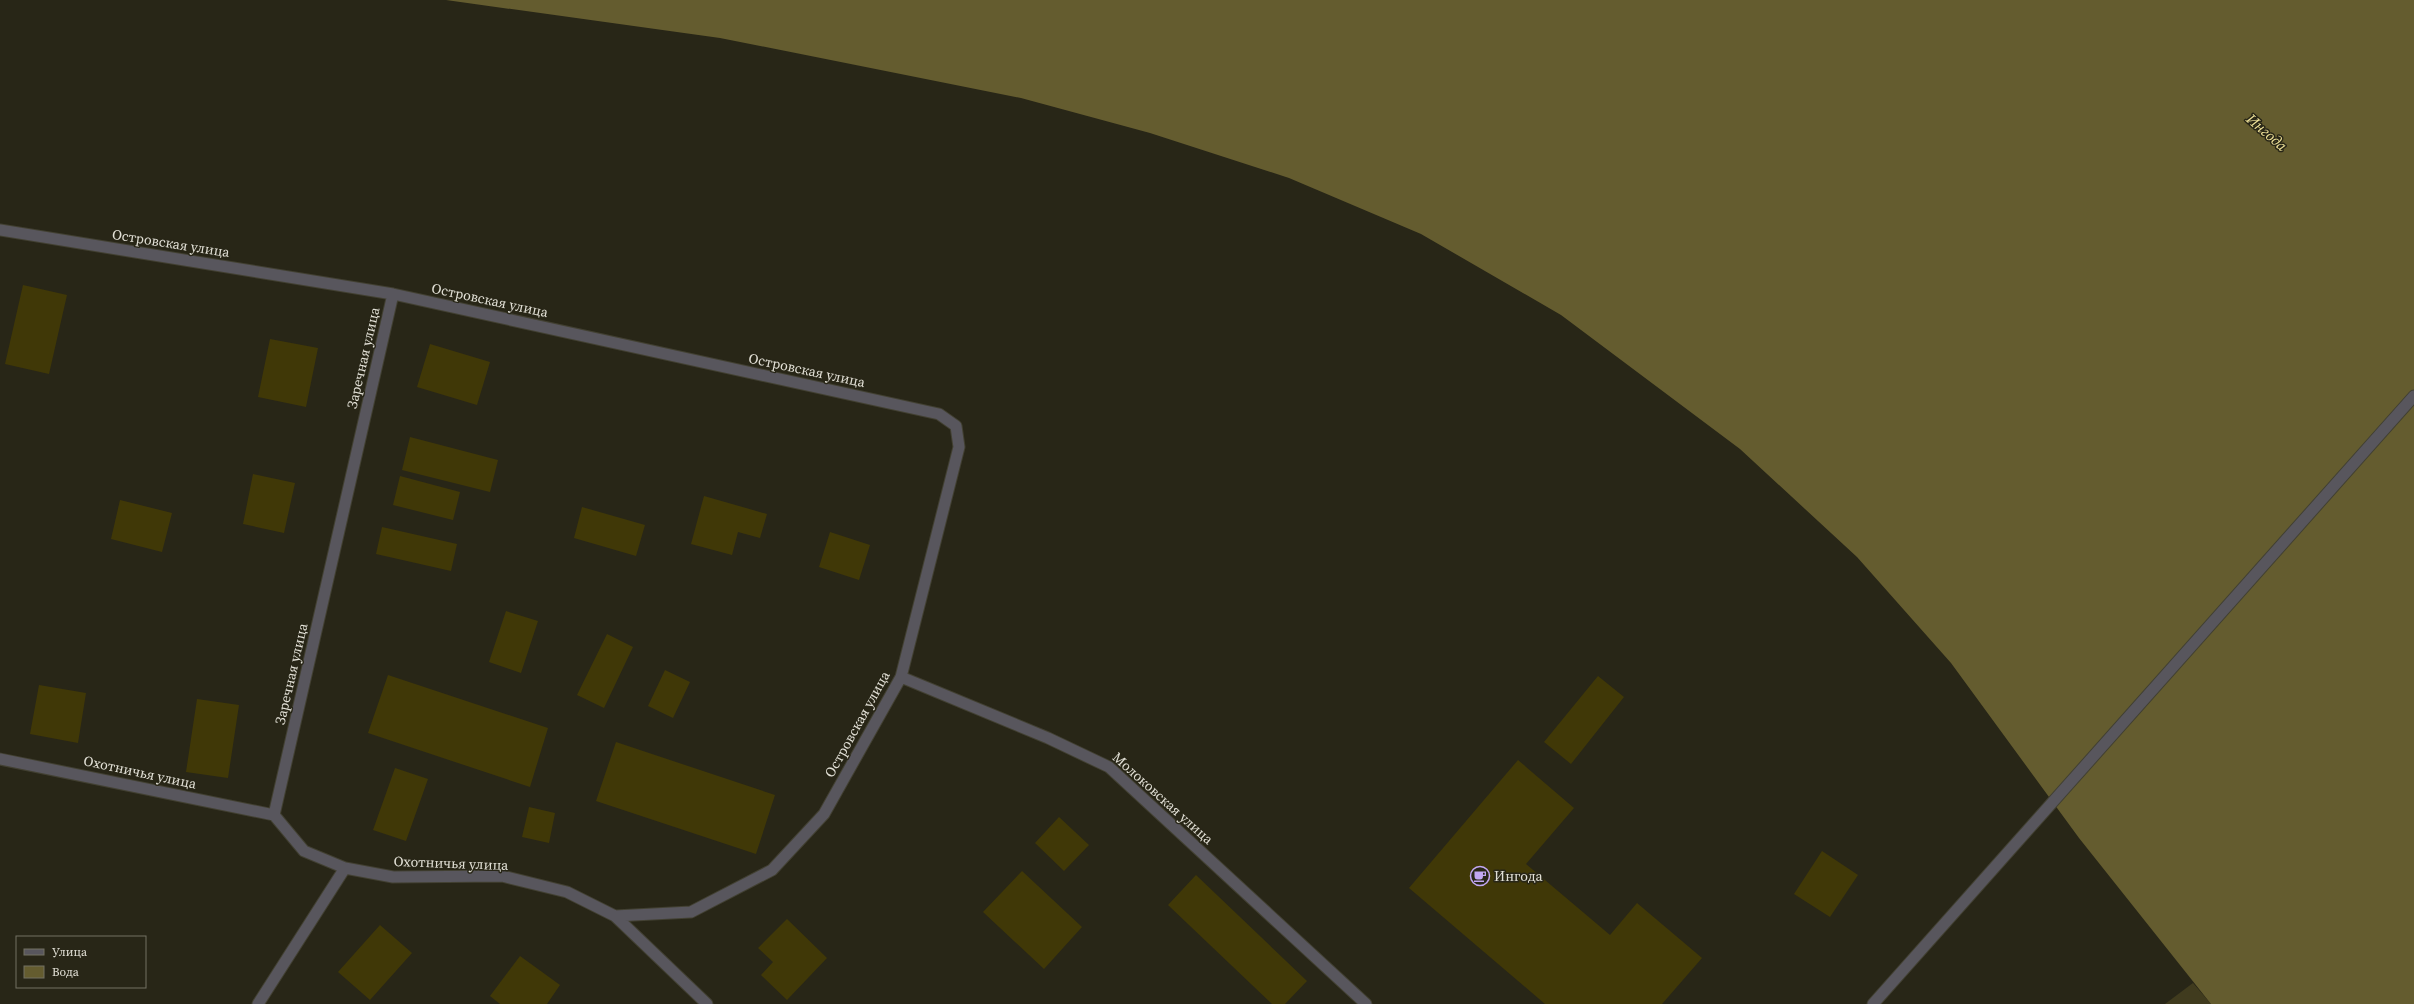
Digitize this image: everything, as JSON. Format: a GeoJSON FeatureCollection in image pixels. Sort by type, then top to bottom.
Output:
{"type":"FeatureCollection","features":[{"type":"Feature","properties":{"kind":"street","name":"Островская улица"},"geometry":{"type":"LineString","coordinates":[[0,230],[392,294],[939,414],[956,426],[959,447],[901,677],[824,814],[772,870],[691,912],[615,916]]}},
{"type":"Feature","properties":{"kind":"street","name":"Заречная улица"},"geometry":{"type":"LineString","coordinates":[[274,815],[392,294]]}},
{"type":"Feature","properties":{"kind":"street"},"geometry":{"type":"LineString","coordinates":[[1873,1004],[2414,396]]}},
{"type":"Feature","properties":{"kind":"street","name":"Молоковская улица"},"geometry":{"type":"LineString","coordinates":[[901,677],[1048,738],[1109,767],[1366,1004]]}},
{"type":"Feature","properties":{"kind":"street","name":"Охотничья улица"},"geometry":{"type":"LineString","coordinates":[[0,759],[274,815]]}},
{"type":"Feature","properties":{"kind":"street"},"geometry":{"type":"LineString","coordinates":[[258,1004],[344,868],[304,851],[274,815]]}},
{"type":"Feature","properties":{"kind":"street","name":"Охотничья улица"},"geometry":{"type":"LineString","coordinates":[[344,868],[393,877],[502,876],[567,892],[615,916],[707,1004]]}},
{"type":"Feature","properties":{"kind":"shaded area"},"geometry":{"type":"Polygon","coordinates":[[[2193,983],[2211,1004],[2165,1004],[2193,983]]]}},
{"type":"Feature","properties":{"kind":"water","name":"Ингода"},"geometry":{"type":"Polygon","coordinates":[[[446,0],[2414,0],[2414,1004],[2211,1004],[2079,838],[1951,663],[1857,557],[1740,449],[1561,315],[1421,234],[1289,178],[1150,133],[1021,98],[720,38],[446,0]]]}},
{"type":"Feature","properties":{"kind":"building"},"geometry":{"type":"Polygon","coordinates":[[[23,285],[67,295],[49,374],[5,364],[23,285]]]}},
{"type":"Feature","properties":{"kind":"building"},"geometry":{"type":"Polygon","coordinates":[[[270,339],[318,348],[306,407],[258,397],[270,339]]]}},
{"type":"Feature","properties":{"kind":"building"},"geometry":{"type":"Polygon","coordinates":[[[430,344],[490,362],[477,405],[417,387],[430,344]]]}},
{"type":"Feature","properties":{"kind":"building"},"geometry":{"type":"Polygon","coordinates":[[[410,437],[498,460],[490,492],[402,470],[410,437]]]}},
{"type":"Feature","properties":{"kind":"building"},"geometry":{"type":"Polygon","coordinates":[[[253,474],[295,483],[284,533],[243,524],[253,474]]]}},
{"type":"Feature","properties":{"kind":"building"},"geometry":{"type":"Polygon","coordinates":[[[400,476],[460,492],[453,520],[393,505],[400,476]]]}},
{"type":"Feature","properties":{"kind":"building"},"geometry":{"type":"Polygon","coordinates":[[[704,496],[767,514],[760,538],[738,532],[732,555],[691,544],[704,496]]]}},
{"type":"Feature","properties":{"kind":"building"},"geometry":{"type":"Polygon","coordinates":[[[120,500],[172,513],[162,552],[111,539],[120,500]]]}},
{"type":"Feature","properties":{"kind":"building"},"geometry":{"type":"Polygon","coordinates":[[[582,507],[645,525],[636,556],[574,538],[582,507]]]}},
{"type":"Feature","properties":{"kind":"building"},"geometry":{"type":"Polygon","coordinates":[[[382,527],[457,544],[451,571],[376,554],[382,527]]]}},
{"type":"Feature","properties":{"kind":"building"},"geometry":{"type":"Polygon","coordinates":[[[830,532],[870,545],[859,580],[819,567],[830,532]]]}},
{"type":"Feature","properties":{"kind":"building"},"geometry":{"type":"Polygon","coordinates":[[[506,611],[538,621],[521,673],[489,662],[506,611]]]}},
{"type":"Feature","properties":{"kind":"building"},"geometry":{"type":"Polygon","coordinates":[[[607,634],[633,647],[604,708],[577,695],[607,634]]]}},
{"type":"Feature","properties":{"kind":"building"},"geometry":{"type":"Polygon","coordinates":[[[665,670],[690,682],[673,718],[648,706],[665,670]]]}},
{"type":"Feature","properties":{"kind":"building"},"geometry":{"type":"Polygon","coordinates":[[[388,675],[548,728],[530,787],[368,733],[388,675]]]}},
{"type":"Feature","properties":{"kind":"building"},"geometry":{"type":"Polygon","coordinates":[[[1598,676],[1624,697],[1571,764],[1544,742],[1598,676]]]}},
{"type":"Feature","properties":{"kind":"building"},"geometry":{"type":"Polygon","coordinates":[[[39,685],[86,693],[78,743],[30,734],[39,685]]]}},
{"type":"Feature","properties":{"kind":"building"},"geometry":{"type":"Polygon","coordinates":[[[197,699],[239,705],[228,778],[186,772],[197,699]]]}},
{"type":"Feature","properties":{"kind":"building"},"geometry":{"type":"Polygon","coordinates":[[[616,742],[775,795],[756,854],[596,801],[616,742]]]}},
{"type":"Feature","properties":{"kind":"building","name":"Ингода"},"geometry":{"type":"Polygon","coordinates":[[[1518,760],[1574,808],[1526,864],[1610,935],[1637,903],[1702,958],[1662,1004],[1545,1004],[1409,888],[1518,760]]]}},
{"type":"Feature","properties":{"kind":"building"},"geometry":{"type":"Polygon","coordinates":[[[395,768],[428,779],[406,841],[373,830],[395,768]]]}},
{"type":"Feature","properties":{"kind":"building"},"geometry":{"type":"Polygon","coordinates":[[[529,807],[555,813],[549,843],[522,837],[529,807]]]}},
{"type":"Feature","properties":{"kind":"building"},"geometry":{"type":"Polygon","coordinates":[[[1059,817],[1089,845],[1064,871],[1035,843],[1059,817]]]}},
{"type":"Feature","properties":{"kind":"building"},"geometry":{"type":"Polygon","coordinates":[[[1822,851],[1858,875],[1830,917],[1794,894],[1822,851]]]}},
{"type":"Feature","properties":{"kind":"building"},"geometry":{"type":"Polygon","coordinates":[[[1022,871],[1082,927],[1044,969],[983,912],[1022,871]]]}},
{"type":"Feature","properties":{"kind":"building"},"geometry":{"type":"Polygon","coordinates":[[[1196,875],[1307,981],[1285,1004],[1272,1004],[1168,905],[1196,875]]]}},
{"type":"Feature","properties":{"kind":"building"},"geometry":{"type":"Polygon","coordinates":[[[787,919],[827,958],[787,1000],[761,975],[773,962],[758,948],[787,919]]]}},
{"type":"Feature","properties":{"kind":"building"},"geometry":{"type":"Polygon","coordinates":[[[380,925],[412,953],[370,1000],[338,972],[380,925]]]}},
{"type":"Feature","properties":{"kind":"building"},"geometry":{"type":"Polygon","coordinates":[[[520,956],[560,985],[547,1004],[500,1004],[490,996],[520,956]]]}},
{"type":"Feature","properties":{"kind":"place","name":"Ингода"},"geometry":{"type":"Point","coordinates":[1480,876]}}]}
